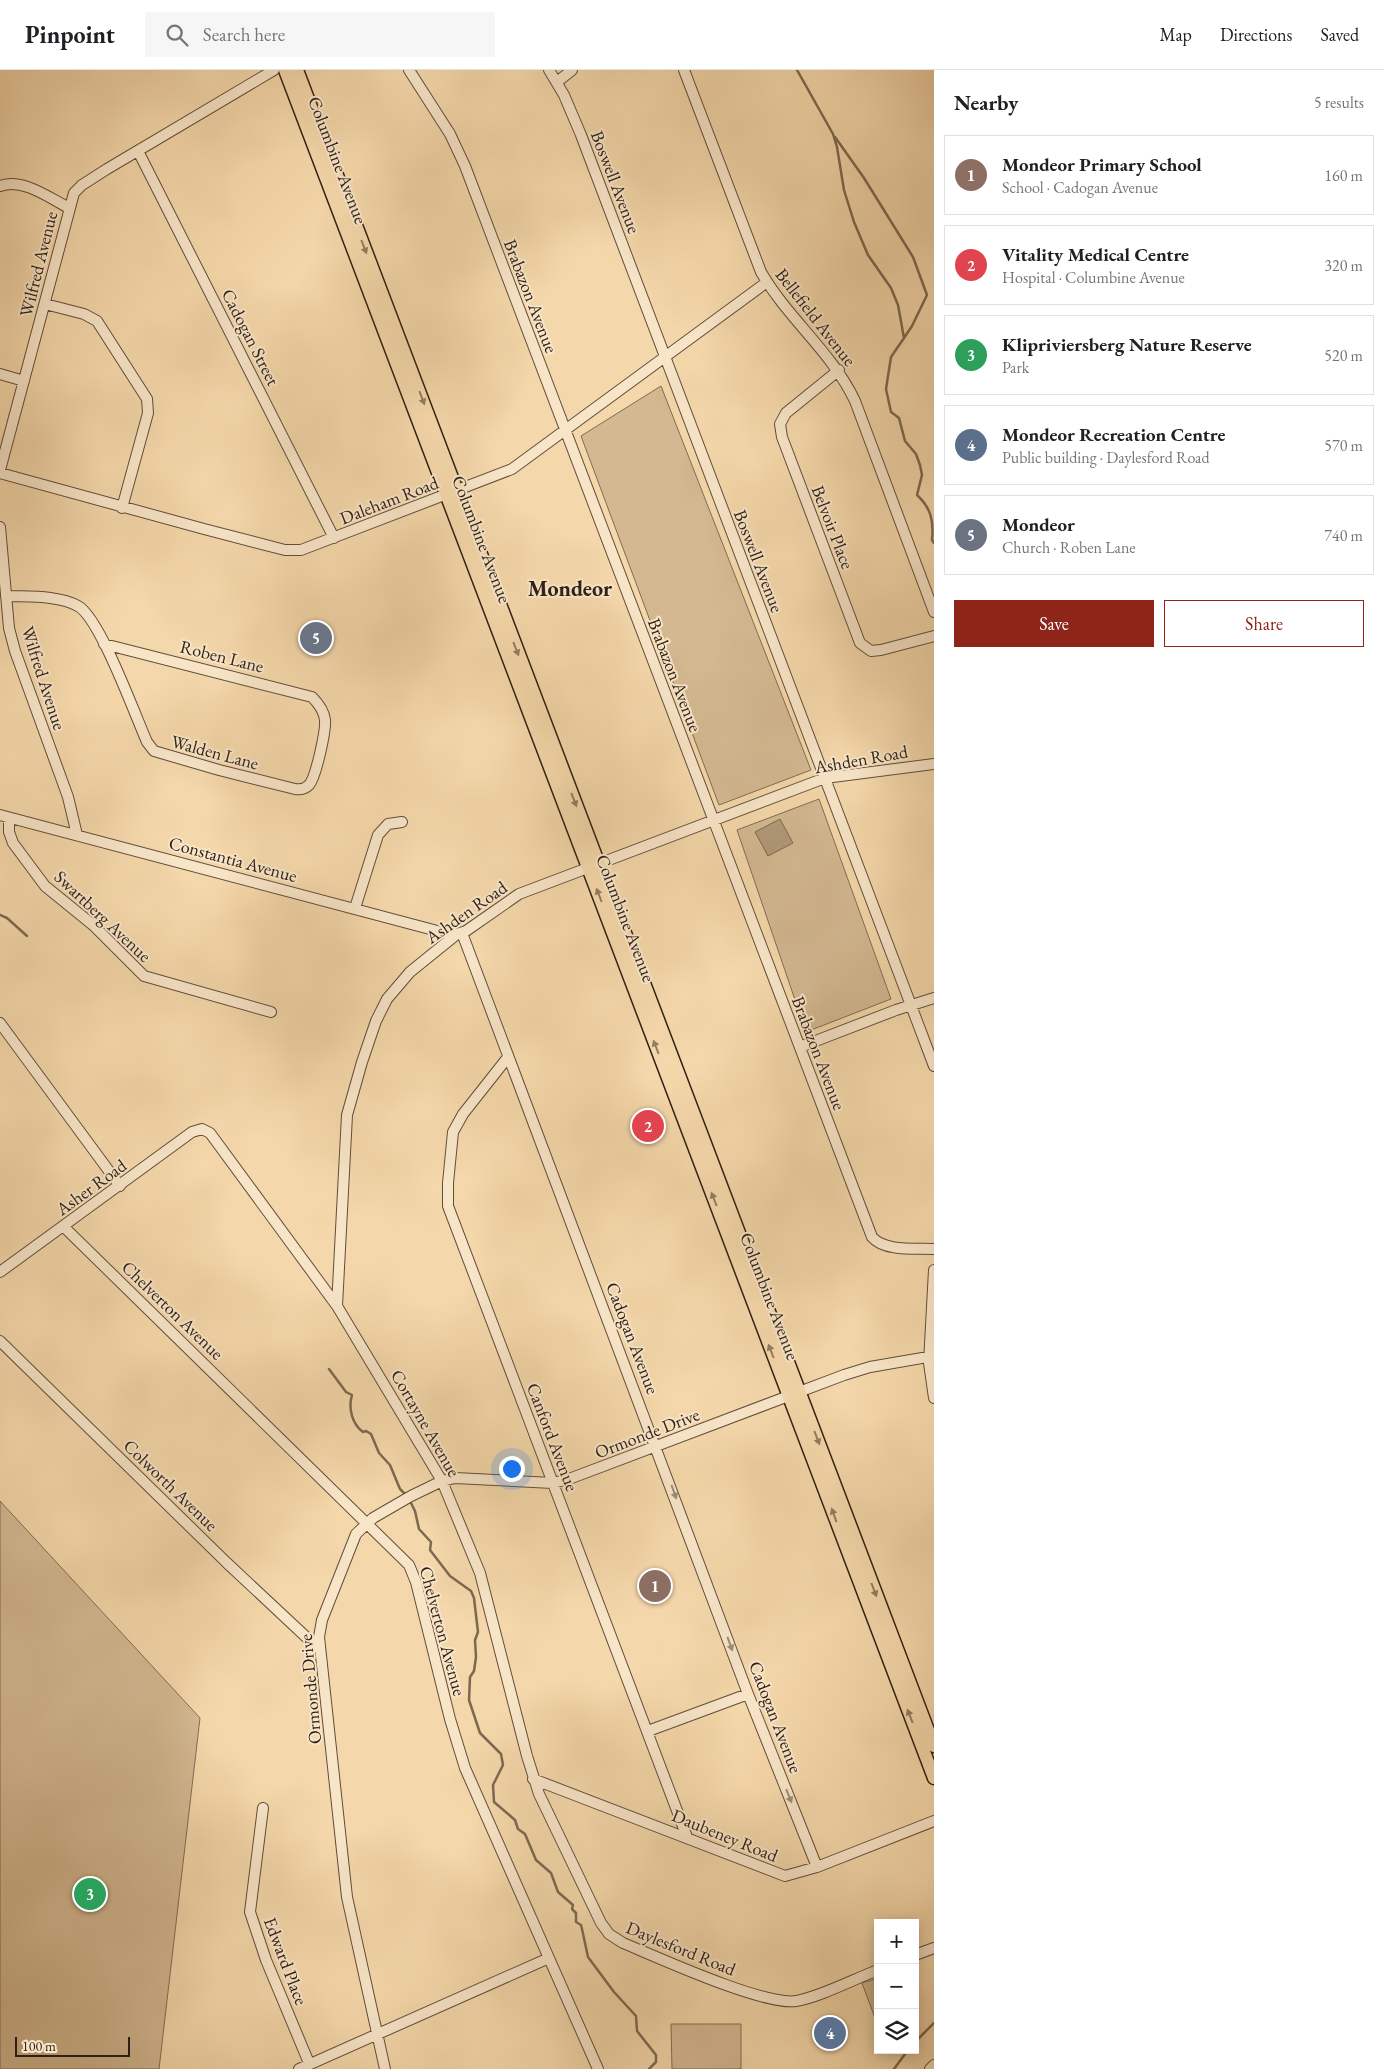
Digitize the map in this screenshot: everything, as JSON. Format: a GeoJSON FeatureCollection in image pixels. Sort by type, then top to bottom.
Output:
{"type":"FeatureCollection","features":[{"type":"Feature","properties":{"kind":"main road","name":"Columbine Avenue"},"geometry":{"type":"LineString","coordinates":[[285,70],[343,207],[546,739],[900,1673],[934,1778]]}},
{"type":"Feature","properties":{"kind":"main road","name":"Columbine Avenue"},"geometry":{"type":"LineString","coordinates":[[297,70],[343,207]]}},
{"type":"Feature","properties":{"kind":"main road","name":"Columbine Avenue"},"geometry":{"type":"LineString","coordinates":[[900,1673],[934,1746]]}},
{"type":"Feature","properties":{"kind":"street"},"geometry":{"type":"LineString","coordinates":[[138,151],[274,70]]}},
{"type":"Feature","properties":{"kind":"street","name":"Brabazon Avenue"},"geometry":{"type":"LineString","coordinates":[[409,70],[457,147],[712,822],[872,1237],[876,1241],[888,1246],[934,1250]]}},
{"type":"Feature","properties":{"kind":"street","name":"Boswell Avenue"},"geometry":{"type":"LineString","coordinates":[[549,70],[557,82],[581,135],[934,1066]]}},
{"type":"Feature","properties":{"kind":"street"},"geometry":{"type":"LineString","coordinates":[[557,82],[572,70]]}},
{"type":"Feature","properties":{"kind":"street","name":"Bellefield Avenue"},"geometry":{"type":"LineString","coordinates":[[684,70],[742,226],[767,282],[839,370],[855,401],[934,612]]}},
{"type":"Feature","properties":{"kind":"street","name":"Wilfred Avenue"},"geometry":{"type":"LineString","coordinates":[[0,472],[74,193],[82,185],[138,151]]}},
{"type":"Feature","properties":{"kind":"street","name":"Cadogan Street"},"geometry":{"type":"LineString","coordinates":[[138,151],[334,538]]}},
{"type":"Feature","properties":{"kind":"street"},"geometry":{"type":"LineString","coordinates":[[0,186],[21,184],[69,208]]}},
{"type":"Feature","properties":{"kind":"street","name":"Daleham Road"},"geometry":{"type":"LineString","coordinates":[[0,472],[122,508],[291,551],[302,550],[512,469],[767,282]]}},
{"type":"Feature","properties":{"kind":"street"},"geometry":{"type":"LineString","coordinates":[[45,304],[84,314],[97,321],[147,399],[148,413],[122,508]]}},
{"type":"Feature","properties":{"kind":"street","name":"Belvoir Place"},"geometry":{"type":"LineString","coordinates":[[839,370],[786,414],[780,424],[782,437],[860,643],[871,651],[934,636]]}},
{"type":"Feature","properties":{"kind":"street"},"geometry":{"type":"LineString","coordinates":[[0,374],[24,381]]}},
{"type":"Feature","properties":{"kind":"street","name":"Wilfred Avenue"},"geometry":{"type":"LineString","coordinates":[[0,527],[6,596],[15,651],[68,797],[77,835]]}},
{"type":"Feature","properties":{"kind":"street","name":"Walden Lane"},"geometry":{"type":"LineString","coordinates":[[6,596],[47,598],[77,605],[92,620],[147,742],[154,750],[163,754],[301,790],[311,782],[318,762],[325,725],[324,713]]}},
{"type":"Feature","properties":{"kind":"street","name":"Roben Lane"},"geometry":{"type":"LineString","coordinates":[[104,644],[307,694],[318,703],[324,713]]}},
{"type":"Feature","properties":{"kind":"street","name":"Ashden Road"},"geometry":{"type":"LineString","coordinates":[[337,1306],[347,1115],[362,1062],[379,1015],[387,1000],[410,972],[460,933],[519,894],[824,778],[934,764]]}},
{"type":"Feature","properties":{"kind":"street","name":"Constantia Avenue"},"geometry":{"type":"LineString","coordinates":[[4,816],[444,933],[460,933]]}},
{"type":"Feature","properties":{"kind":"street","name":"Swartberg Avenue"},"geometry":{"type":"LineString","coordinates":[[4,816],[13,843],[45,886],[93,924],[144,976],[272,1012]]}},
{"type":"Feature","properties":{"kind":"street"},"geometry":{"type":"LineString","coordinates":[[355,908],[378,835],[388,824],[402,822]]}},
{"type":"Feature","properties":{"kind":"street","name":"Cadogan Avenue"},"geometry":{"type":"LineString","coordinates":[[460,933],[656,1446],[748,1694],[817,1867]]}},
{"type":"Feature","properties":{"kind":"street"},"geometry":{"type":"LineString","coordinates":[[800,1048],[910,1005],[934,998]]}},
{"type":"Feature","properties":{"kind":"street"},"geometry":{"type":"LineString","coordinates":[[0,1023],[120,1186]]}},
{"type":"Feature","properties":{"kind":"street","name":"Canford Avenue"},"geometry":{"type":"LineString","coordinates":[[508,1057],[463,1114],[453,1132],[448,1199],[451,1216],[687,1837]]}},
{"type":"Feature","properties":{"kind":"street","name":"Cortayne Avenue"},"geometry":{"type":"LineString","coordinates":[[202,1129],[215,1139],[337,1306],[442,1481],[480,1573],[533,1778]]}},
{"type":"Feature","properties":{"kind":"street","name":"Asher Road"},"geometry":{"type":"LineString","coordinates":[[0,1272],[192,1132],[202,1129]]}},
{"type":"Feature","properties":{"kind":"street","name":"Chelverton Avenue"},"geometry":{"type":"LineString","coordinates":[[64,1226],[368,1522],[397,1551],[412,1570],[460,1754],[598,2069]]}},
{"type":"Feature","properties":{"kind":"street"},"geometry":{"type":"LineString","coordinates":[[934,1270],[932,1356],[934,1398]]}},
{"type":"Feature","properties":{"kind":"street","name":"Colworth Avenue"},"geometry":{"type":"LineString","coordinates":[[0,1342],[273,1607],[320,1650]]}},
{"type":"Feature","properties":{"kind":"street","name":"Ormonde Drive"},"geometry":{"type":"LineString","coordinates":[[385,2069],[347,1897],[320,1650],[319,1631],[324,1614],[354,1538],[368,1522],[407,1498],[442,1481],[472,1478],[553,1483],[579,1476],[858,1370],[932,1356]]}},
{"type":"Feature","properties":{"kind":"street"},"geometry":{"type":"LineString","coordinates":[[648,1731],[748,1694]]}},
{"type":"Feature","properties":{"kind":"street","name":"Daubeney Road"},"geometry":{"type":"LineString","coordinates":[[533,1778],[687,1837],[779,1875],[792,1875],[817,1867],[934,1822]]}},
{"type":"Feature","properties":{"kind":"street","name":"Daylesford Road"},"geometry":{"type":"LineString","coordinates":[[533,1778],[574,1869],[601,1923],[608,1934],[623,1943],[779,2002],[802,2000],[874,1972]]}},
{"type":"Feature","properties":{"kind":"street","name":"Edward Place"},"geometry":{"type":"LineString","coordinates":[[263,1808],[250,1912],[266,1960],[309,2063]]}},
{"type":"Feature","properties":{"kind":"street"},"geometry":{"type":"LineString","coordinates":[[919,1954],[934,1948]]}},
{"type":"Feature","properties":{"kind":"street"},"geometry":{"type":"LineString","coordinates":[[299,2069],[549,1958]]}},
{"type":"Feature","properties":{"kind":"street"},"geometry":{"type":"LineString","coordinates":[[930,2069],[934,2064]]}},
{"type":"Feature","properties":{"kind":"shaded area"},"geometry":{"type":"Polygon","coordinates":[[[661,386],[811,770],[719,805],[581,436],[661,386]]]}},
{"type":"Feature","properties":{"kind":"shaded area"},"geometry":{"type":"Polygon","coordinates":[[[819,799],[891,999],[806,1032],[737,830],[819,799]]]}},
{"type":"Feature","properties":{"kind":"shaded area"},"geometry":{"type":"Polygon","coordinates":[[[780,819],[793,843],[768,856],[755,832],[780,819]]]}},
{"type":"Feature","properties":{"kind":"shaded area"},"geometry":{"type":"Polygon","coordinates":[[[0,1501],[200,1718],[159,2069],[0,2069],[0,1501]]]}},
{"type":"Feature","properties":{"kind":"shaded area"},"geometry":{"type":"Polygon","coordinates":[[[874,1979],[874,2015],[862,1983],[874,1979]]]}},
{"type":"Feature","properties":{"kind":"shaded area"},"geometry":{"type":"Polygon","coordinates":[[[671,2024],[741,2024],[741,2069],[672,2069],[671,2024]]]}},
{"type":"Feature","properties":{"kind":"waterway"},"geometry":{"type":"LineString","coordinates":[[797,70],[833,134],[844,190],[854,222],[868,255],[891,288],[898,305],[904,338],[891,357],[886,389],[891,412],[899,418],[905,441],[916,454],[920,465],[922,475],[917,495],[926,505],[931,515],[932,540],[934,543]]}},
{"type":"Feature","properties":{"kind":"waterway"},"geometry":{"type":"LineString","coordinates":[[835,137],[864,178],[913,257],[927,295],[904,338]]}},
{"type":"Feature","properties":{"kind":"waterway"},"geometry":{"type":"LineString","coordinates":[[0,915],[7,918],[27,936]]}},
{"type":"Feature","properties":{"kind":"waterway"},"geometry":{"type":"LineString","coordinates":[[329,1369],[346,1392],[352,1395],[350,1405],[356,1425],[363,1432],[366,1431],[371,1434],[379,1453],[390,1465],[400,1489],[406,1495]]}},
{"type":"Feature","properties":{"kind":"waterway"},"geometry":{"type":"LineString","coordinates":[[409,1499],[415,1511],[419,1529],[431,1542],[430,1550],[450,1576],[471,1591],[474,1598],[478,1632],[475,1640],[476,1657],[474,1671],[470,1677],[469,1700],[480,1733],[501,1754],[503,1765],[493,1785],[494,1802],[515,1820],[518,1829],[525,1834],[536,1860],[551,1873],[558,1892],[573,1905],[572,1909],[576,1913],[576,1922],[581,1925],[588,1957],[614,1992],[636,2016],[637,2031],[656,2055],[656,2062],[649,2069]]}},
{"type":"Feature","properties":{"kind":"waterway"},"geometry":{"type":"LineString","coordinates":[[919,2038],[934,2023]]}},
{"type":"Feature","properties":{"kind":"waterway"},"geometry":{"type":"LineString","coordinates":[[894,2069],[905,2054]]}},
{"type":"Feature","properties":{"kind":"place","name":"Mondeor"},"geometry":{"type":"Point","coordinates":[316,638]}},
{"type":"Feature","properties":{"kind":"place","name":"Vitality Medical Centre"},"geometry":{"type":"Point","coordinates":[648,1126]}},
{"type":"Feature","properties":{"kind":"place","name":"Mondeor Primary School"},"geometry":{"type":"Point","coordinates":[655,1586]}},
{"type":"Feature","properties":{"kind":"place","name":"Klipriviersberg Nature Reserve"},"geometry":{"type":"Point","coordinates":[90,1894]}},
{"type":"Feature","properties":{"kind":"place","name":"Mondeor Recreation Centre"},"geometry":{"type":"Point","coordinates":[830,2033]}},
{"type":"Feature","properties":{"kind":"district","name":"Mondeor"},"geometry":{"type":"Point","coordinates":[570,588]}}]}
